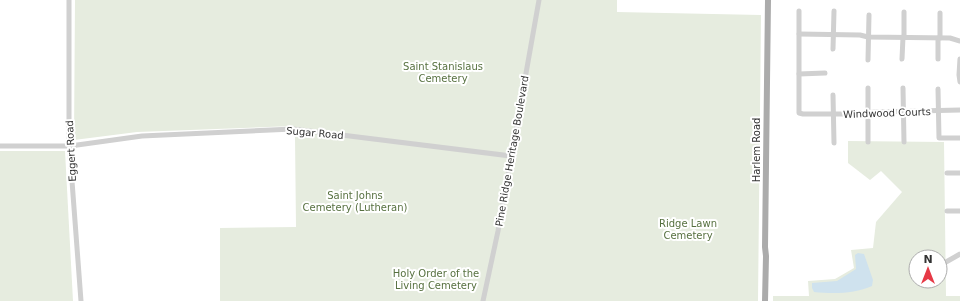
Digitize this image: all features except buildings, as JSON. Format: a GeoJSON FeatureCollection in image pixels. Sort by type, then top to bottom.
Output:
{"type":"FeatureCollection","features":[{"type":"Feature","properties":{"kind":"main road","name":"Harlem Road"},"geometry":{"type":"LineString","coordinates":[[765,301],[768,0]]}},
{"type":"Feature","properties":{"kind":"street","name":"Eggert Road"},"geometry":{"type":"LineString","coordinates":[[69,0],[70,146],[81,301]]}},
{"type":"Feature","properties":{"kind":"street","name":"Pine Ridge Heritage Boulevard"},"geometry":{"type":"LineString","coordinates":[[483,301],[498,231],[539,0]]}},
{"type":"Feature","properties":{"kind":"street"},"geometry":{"type":"LineString","coordinates":[[799,11],[799,113],[834,114],[834,143]]}},
{"type":"Feature","properties":{"kind":"street"},"geometry":{"type":"LineString","coordinates":[[833,49],[834,11]]}},
{"type":"Feature","properties":{"kind":"street"},"geometry":{"type":"LineString","coordinates":[[902,59],[904,12]]}},
{"type":"Feature","properties":{"kind":"street"},"geometry":{"type":"LineString","coordinates":[[938,59],[940,12]]}},
{"type":"Feature","properties":{"kind":"street"},"geometry":{"type":"LineString","coordinates":[[868,60],[869,15]]}},
{"type":"Feature","properties":{"kind":"street"},"geometry":{"type":"LineString","coordinates":[[799,34],[950,38],[960,41]]}},
{"type":"Feature","properties":{"kind":"street"},"geometry":{"type":"LineString","coordinates":[[960,59],[958,75],[960,82]]}},
{"type":"Feature","properties":{"kind":"street"},"geometry":{"type":"LineString","coordinates":[[799,74],[825,73]]}},
{"type":"Feature","properties":{"kind":"street"},"geometry":{"type":"LineString","coordinates":[[868,88],[868,142]]}},
{"type":"Feature","properties":{"kind":"street"},"geometry":{"type":"LineString","coordinates":[[903,88],[904,142]]}},
{"type":"Feature","properties":{"kind":"street"},"geometry":{"type":"LineString","coordinates":[[938,89],[939,138],[960,138]]}},
{"type":"Feature","properties":{"kind":"street","name":"Windwood Courts"},"geometry":{"type":"LineString","coordinates":[[833,95],[834,114],[960,110]]}},
{"type":"Feature","properties":{"kind":"street","name":"Sugar Road"},"geometry":{"type":"LineString","coordinates":[[0,146],[70,146],[142,136],[293,129],[511,156]]}},
{"type":"Feature","properties":{"kind":"street"},"geometry":{"type":"LineString","coordinates":[[947,173],[960,172]]}},
{"type":"Feature","properties":{"kind":"street"},"geometry":{"type":"LineString","coordinates":[[947,211],[960,211]]}},
{"type":"Feature","properties":{"kind":"street"},"geometry":{"type":"LineString","coordinates":[[948,261],[960,254]]}},
{"type":"Feature","properties":{"kind":"green space"},"geometry":{"type":"Polygon","coordinates":[[[75,0],[617,0],[617,12],[761,15],[758,301],[220,301],[220,228],[296,227],[295,137],[293,134],[293,126],[137,132],[74,140],[75,0]]]}},
{"type":"Feature","properties":{"kind":"green space"},"geometry":{"type":"Polygon","coordinates":[[[848,141],[944,142],[945,249],[908,249],[908,289],[946,289],[946,296],[960,296],[960,301],[773,301],[773,296],[809,296],[808,281],[835,279],[854,268],[851,250],[873,248],[876,222],[902,192],[881,171],[870,180],[848,163],[848,141]]]}},
{"type":"Feature","properties":{"kind":"green space"},"geometry":{"type":"Polygon","coordinates":[[[0,151],[65,151],[73,301],[0,301],[0,151]]]}},
{"type":"Feature","properties":{"kind":"water"},"geometry":{"type":"Polygon","coordinates":[[[858,253],[864,254],[873,280],[872,286],[858,291],[843,293],[814,292],[812,283],[837,281],[856,269],[855,255],[858,253]]]}},
{"type":"Feature","properties":{"kind":"park label","name":"Saint Stanislaus Cemetery"},"geometry":{"type":"Point","coordinates":[443,72]}},
{"type":"Feature","properties":{"kind":"park label","name":"Saint Johns Cemetery (Lutheran)"},"geometry":{"type":"Point","coordinates":[355,200]}},
{"type":"Feature","properties":{"kind":"park label","name":"Ridge Lawn Cemetery"},"geometry":{"type":"Point","coordinates":[688,228]}},
{"type":"Feature","properties":{"kind":"park label","name":"Holy Order of the Living Cemetery"},"geometry":{"type":"Point","coordinates":[436,278]}}]}
